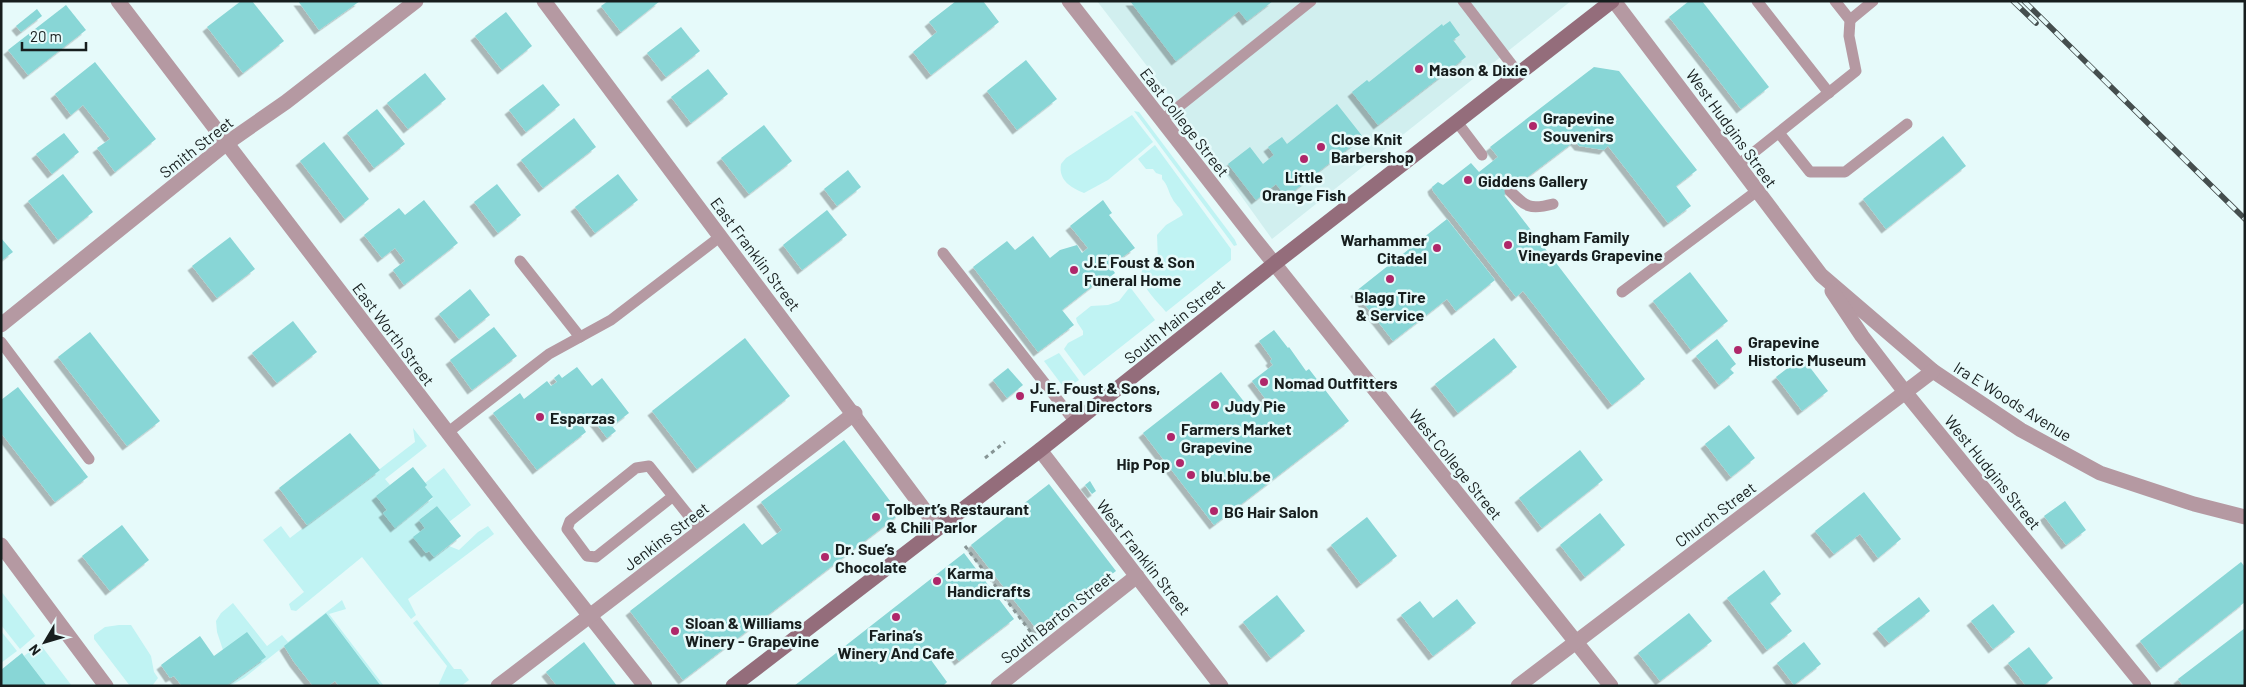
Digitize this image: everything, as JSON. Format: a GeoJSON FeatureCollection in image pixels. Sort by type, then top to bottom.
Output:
{"type":"FeatureCollection","features":[{"type":"Feature","properties":{"kind":"main road","name":"South Main Street"},"geometry":{"type":"LineString","coordinates":[[733,686],[1040,450],[1274,264],[1613,1]]}},
{"type":"Feature","properties":{"kind":"street","name":"East Worth Street"},"geometry":{"type":"LineString","coordinates":[[118,1],[447,433],[645,686]]}},
{"type":"Feature","properties":{"kind":"street","name":"Smith Street"},"geometry":{"type":"LineString","coordinates":[[1,325],[227,143],[286,102],[416,1]]}},
{"type":"Feature","properties":{"kind":"street","name":"East Franklin Street"},"geometry":{"type":"LineString","coordinates":[[544,1],[855,414],[938,528]]}},
{"type":"Feature","properties":{"kind":"street","name":"East College Street"},"geometry":{"type":"LineString","coordinates":[[1069,1],[1274,264]]}},
{"type":"Feature","properties":{"kind":"street","name":"West Hudgins Street"},"geometry":{"type":"LineString","coordinates":[[1613,1],[1822,275],[1862,336],[1905,392],[2144,686]]}},
{"type":"Feature","properties":{"kind":"street","name":"West College Street"},"geometry":{"type":"LineString","coordinates":[[1274,264],[1610,686]]}},
{"type":"Feature","properties":{"kind":"street","name":"West Hudgins Street"},"geometry":{"type":"LineString","coordinates":[[1822,275],[1933,371]]}},
{"type":"Feature","properties":{"kind":"street","name":"Church Street"},"geometry":{"type":"LineString","coordinates":[[1518,686],[1933,371]]}},
{"type":"Feature","properties":{"kind":"street","name":"Ira E Woods Avenue"},"geometry":{"type":"LineString","coordinates":[[1933,371],[2021,430],[2100,473],[2194,504],[2245,517]]}},
{"type":"Feature","properties":{"kind":"street","name":"Jenkins Street"},"geometry":{"type":"LineString","coordinates":[[498,686],[855,414]]}},
{"type":"Feature","properties":{"kind":"street","name":"West Franklin Street"},"geometry":{"type":"LineString","coordinates":[[1040,450],[1221,686]]}},
{"type":"Feature","properties":{"kind":"street"},"geometry":{"type":"LineString","coordinates":[[1,546],[106,686]]}},
{"type":"Feature","properties":{"kind":"street","name":"South Barton Street"},"geometry":{"type":"LineString","coordinates":[[998,686],[1137,576]]}},
{"type":"Feature","properties":{"kind":"lane"},"geometry":{"type":"LineString","coordinates":[[1162,120],[1310,1]]}},
{"type":"Feature","properties":{"kind":"lane"},"geometry":{"type":"LineString","coordinates":[[1463,1],[1519,74]]}},
{"type":"Feature","properties":{"kind":"lane"},"geometry":{"type":"LineString","coordinates":[[1757,1],[1829,93]]}},
{"type":"Feature","properties":{"kind":"lane"},"geometry":{"type":"LineString","coordinates":[[1738,165],[1856,72],[1849,36],[1850,20],[1835,1]]}},
{"type":"Feature","properties":{"kind":"lane"},"geometry":{"type":"LineString","coordinates":[[1850,20],[1873,1]]}},
{"type":"Feature","properties":{"kind":"lane"},"geometry":{"type":"LineString","coordinates":[[1457,122],[1482,155]]}},
{"type":"Feature","properties":{"kind":"lane"},"geometry":{"type":"LineString","coordinates":[[1779,133],[1810,172],[1845,172],[1908,124]]}},
{"type":"Feature","properties":{"kind":"lane"},"geometry":{"type":"LineString","coordinates":[[1510,190],[1523,204],[1537,208],[1553,204]]}},
{"type":"Feature","properties":{"kind":"lane"},"geometry":{"type":"LineString","coordinates":[[1622,292],[1757,192]]}},
{"type":"Feature","properties":{"kind":"lane"},"geometry":{"type":"LineString","coordinates":[[447,433],[549,354],[611,320],[721,236]]}},
{"type":"Feature","properties":{"kind":"lane"},"geometry":{"type":"LineString","coordinates":[[943,253],[1075,422]]}},
{"type":"Feature","properties":{"kind":"lane"},"geometry":{"type":"LineString","coordinates":[[520,261],[580,337]]}},
{"type":"Feature","properties":{"kind":"lane"},"geometry":{"type":"LineString","coordinates":[[1,342],[89,459]]}},
{"type":"Feature","properties":{"kind":"lane"},"geometry":{"type":"LineString","coordinates":[[672,496],[596,557],[587,556],[567,530],[570,521],[636,468],[649,466],[701,531]]}},
{"type":"Feature","properties":{"kind":"path"},"geometry":{"type":"LineString","coordinates":[[985,458],[1005,442]]}},
{"type":"Feature","properties":{"kind":"path"},"geometry":{"type":"LineString","coordinates":[[965,546],[1044,650]]}},
{"type":"Feature","properties":{"kind":"shaded area"},"geometry":{"type":"Polygon","coordinates":[[[1097,1],[1571,1],[1272,239],[1160,83],[1097,1]]]}},
{"type":"Feature","properties":{"kind":"shaded area"},"geometry":{"type":"Polygon","coordinates":[[[1134,111],[1139,112],[1237,245],[1234,246],[1134,111]]]}},
{"type":"Feature","properties":{"kind":"shaded area"},"geometry":{"type":"Polygon","coordinates":[[[1132,115],[1153,142],[1108,180],[1084,193],[1066,183],[1062,175],[1061,164],[1066,158],[1132,115]]]}},
{"type":"Feature","properties":{"kind":"shaded area"},"geometry":{"type":"Polygon","coordinates":[[[1155,145],[1231,249],[1231,260],[1166,312],[1143,283],[1142,270],[1146,265],[1154,265],[1158,262],[1157,235],[1166,225],[1183,215],[1173,201],[1162,179],[1162,175],[1156,173],[1153,169],[1146,169],[1138,159],[1155,145]]]}},
{"type":"Feature","properties":{"kind":"shaded area"},"geometry":{"type":"Polygon","coordinates":[[[1130,287],[1155,320],[1084,376],[1064,349],[1068,343],[1083,335],[1083,331],[1076,318],[1091,306],[1108,305],[1119,301],[1130,287]]]}},
{"type":"Feature","properties":{"kind":"shaded area"},"geometry":{"type":"Polygon","coordinates":[[[1059,353],[1079,380],[1070,386],[1062,385],[1044,361],[1059,353]]]}},
{"type":"Feature","properties":{"kind":"shaded area"},"geometry":{"type":"Polygon","coordinates":[[[413,428],[427,446],[385,479],[390,485],[376,496],[387,510],[383,513],[395,527],[433,498],[425,487],[425,483],[444,468],[471,505],[449,522],[437,506],[419,520],[425,528],[414,537],[426,553],[429,551],[434,557],[449,546],[459,550],[478,532],[488,526],[494,534],[408,599],[416,615],[411,619],[362,557],[296,611],[291,610],[289,604],[304,592],[263,540],[281,526],[290,538],[415,442],[413,428]]]}},
{"type":"Feature","properties":{"kind":"shaded area"},"geometry":{"type":"Polygon","coordinates":[[[1,591],[35,636],[20,649],[1,625],[1,591]]]}},
{"type":"Feature","properties":{"kind":"shaded area"},"geometry":{"type":"Polygon","coordinates":[[[342,600],[346,609],[329,614],[384,686],[381,686],[326,613],[244,678],[230,686],[226,686],[223,650],[217,632],[216,621],[221,613],[233,603],[267,646],[282,635],[288,642],[342,600]]]}},
{"type":"Feature","properties":{"kind":"shaded area"},"geometry":{"type":"Polygon","coordinates":[[[417,620],[454,669],[461,669],[469,680],[461,686],[438,686],[447,666],[413,623],[417,620]]]}},
{"type":"Feature","properties":{"kind":"shaded area"},"geometry":{"type":"Polygon","coordinates":[[[131,625],[151,656],[154,672],[158,678],[152,686],[130,686],[94,639],[94,635],[105,627],[131,625]]]}},
{"type":"Feature","properties":{"kind":"shaded area"},"geometry":{"type":"Polygon","coordinates":[[[1,631],[17,651],[1,663],[1,631]]]}},
{"type":"Feature","properties":{"kind":"shaded area"},"geometry":{"type":"Polygon","coordinates":[[[40,644],[72,686],[47,686],[24,656],[40,644]]]}},
{"type":"Feature","properties":{"kind":"building"},"geometry":{"type":"Polygon","coordinates":[[[241,1],[252,1],[284,41],[243,73],[207,27],[241,1]]]}},
{"type":"Feature","properties":{"kind":"building"},"geometry":{"type":"Polygon","coordinates":[[[298,1],[360,1],[319,30],[298,1]]]}},
{"type":"Feature","properties":{"kind":"building"},"geometry":{"type":"Polygon","coordinates":[[[608,1],[660,1],[621,32],[601,6],[608,1]]]}},
{"type":"Feature","properties":{"kind":"building"},"geometry":{"type":"Polygon","coordinates":[[[956,1],[983,1],[999,22],[931,75],[913,52],[937,32],[929,22],[956,1]]]}},
{"type":"Feature","properties":{"kind":"building"},"geometry":{"type":"Polygon","coordinates":[[[1130,1],[1273,1],[1247,21],[1239,11],[1176,61],[1130,1]]]}},
{"type":"Feature","properties":{"kind":"building"},"geometry":{"type":"Polygon","coordinates":[[[1689,1],[1702,1],[1769,87],[1741,109],[1669,17],[1689,1]]]}},
{"type":"Feature","properties":{"kind":"building"},"geometry":{"type":"Polygon","coordinates":[[[66,5],[86,30],[28,75],[8,50],[66,5]]]}},
{"type":"Feature","properties":{"kind":"building"},"geometry":{"type":"Polygon","coordinates":[[[37,9],[42,16],[21,32],[16,26],[37,9]]]}},
{"type":"Feature","properties":{"kind":"building"},"geometry":{"type":"Polygon","coordinates":[[[506,12],[532,46],[502,70],[475,36],[506,12]]]}},
{"type":"Feature","properties":{"kind":"building","name":"Mason & Dixie"},"geometry":{"type":"Polygon","coordinates":[[[1450,21],[1460,35],[1453,40],[1466,57],[1378,125],[1352,92],[1367,80],[1369,82],[1442,24],[1443,26],[1450,21]]]}},
{"type":"Feature","properties":{"kind":"building"},"geometry":{"type":"Polygon","coordinates":[[[681,27],[700,51],[666,77],[647,53],[681,27]]]}},
{"type":"Feature","properties":{"kind":"building"},"geometry":{"type":"Polygon","coordinates":[[[1026,60],[1057,99],[1017,130],[987,91],[1026,60]]]}},
{"type":"Feature","properties":{"kind":"building"},"geometry":{"type":"Polygon","coordinates":[[[95,62],[156,139],[115,172],[97,148],[110,139],[83,105],[71,115],[55,94],[95,62]]]}},
{"type":"Feature","properties":{"kind":"building"},"geometry":{"type":"Polygon","coordinates":[[[1594,67],[1619,71],[1697,170],[1676,186],[1691,206],[1668,223],[1608,146],[1604,150],[1579,146],[1575,141],[1504,195],[1645,379],[1612,405],[1523,291],[1516,297],[1433,191],[1432,187],[1438,182],[1443,185],[1471,163],[1479,172],[1498,157],[1490,147],[1594,67]]]}},
{"type":"Feature","properties":{"kind":"building"},"geometry":{"type":"Polygon","coordinates":[[[708,69],[728,94],[691,123],[671,97],[708,69]]]}},
{"type":"Feature","properties":{"kind":"building"},"geometry":{"type":"Polygon","coordinates":[[[425,73],[446,99],[408,129],[387,103],[425,73]]]}},
{"type":"Feature","properties":{"kind":"building"},"geometry":{"type":"Polygon","coordinates":[[[543,84],[560,105],[526,132],[509,110],[543,84]]]}},
{"type":"Feature","properties":{"kind":"building"},"geometry":{"type":"Polygon","coordinates":[[[1337,104],[1363,137],[1286,197],[1276,184],[1256,200],[1228,164],[1250,147],[1263,164],[1274,155],[1268,147],[1282,137],[1287,144],[1337,104]]]}},
{"type":"Feature","properties":{"kind":"building"},"geometry":{"type":"Polygon","coordinates":[[[377,109],[405,144],[374,168],[347,133],[377,109]]]}},
{"type":"Feature","properties":{"kind":"building"},"geometry":{"type":"Polygon","coordinates":[[[574,118],[596,147],[543,188],[521,160],[574,118]]]}},
{"type":"Feature","properties":{"kind":"building"},"geometry":{"type":"Polygon","coordinates":[[[764,125],[792,161],[749,194],[721,158],[764,125]]]}},
{"type":"Feature","properties":{"kind":"building"},"geometry":{"type":"Polygon","coordinates":[[[64,133],[79,152],[52,174],[36,154],[64,133]]]}},
{"type":"Feature","properties":{"kind":"building"},"geometry":{"type":"Polygon","coordinates":[[[1943,136],[1966,166],[1886,229],[1863,199],[1943,136]]]}},
{"type":"Feature","properties":{"kind":"building"},"geometry":{"type":"Polygon","coordinates":[[[324,142],[369,199],[345,219],[300,161],[324,142]]]}},
{"type":"Feature","properties":{"kind":"building"},"geometry":{"type":"Polygon","coordinates":[[[848,170],[861,187],[837,206],[824,189],[848,170]]]}},
{"type":"Feature","properties":{"kind":"building"},"geometry":{"type":"Polygon","coordinates":[[[63,174],[93,212],[58,240],[28,201],[63,174]]]}},
{"type":"Feature","properties":{"kind":"building"},"geometry":{"type":"Polygon","coordinates":[[[618,174],[638,200],[595,233],[575,207],[618,174]]]}},
{"type":"Feature","properties":{"kind":"building"},"geometry":{"type":"Polygon","coordinates":[[[497,184],[521,215],[498,233],[474,202],[497,184]]]}},
{"type":"Feature","properties":{"kind":"building"},"geometry":{"type":"Polygon","coordinates":[[[424,200],[458,243],[404,285],[393,270],[405,261],[395,248],[382,258],[364,235],[399,208],[405,215],[424,200]]]}},
{"type":"Feature","properties":{"kind":"building"},"geometry":{"type":"Polygon","coordinates":[[[1103,200],[1112,213],[1109,215],[1135,248],[1110,266],[1115,273],[1101,284],[1099,281],[1062,310],[1074,325],[1038,352],[973,267],[1007,241],[1015,250],[1033,236],[1050,258],[1060,250],[1077,245],[1082,253],[1088,248],[1070,226],[1103,200]]]}},
{"type":"Feature","properties":{"kind":"building"},"geometry":{"type":"Polygon","coordinates":[[[827,210],[847,235],[802,270],[783,245],[827,210]]]}},
{"type":"Feature","properties":{"kind":"building"},"geometry":{"type":"Polygon","coordinates":[[[1447,219],[1495,280],[1456,311],[1447,299],[1393,341],[1355,292],[1447,219]]]}},
{"type":"Feature","properties":{"kind":"building"},"geometry":{"type":"Polygon","coordinates":[[[230,237],[255,269],[217,298],[192,266],[230,237]]]}},
{"type":"Feature","properties":{"kind":"building"},"geometry":{"type":"Polygon","coordinates":[[[1,238],[13,252],[1,261],[1,238]]]}},
{"type":"Feature","properties":{"kind":"building"},"geometry":{"type":"Polygon","coordinates":[[[1690,272],[1728,321],[1691,350],[1653,301],[1690,272]]]}},
{"type":"Feature","properties":{"kind":"building"},"geometry":{"type":"Polygon","coordinates":[[[470,289],[490,315],[459,339],[439,314],[470,289]]]}},
{"type":"Feature","properties":{"kind":"building"},"geometry":{"type":"Polygon","coordinates":[[[293,321],[317,352],[277,383],[252,353],[293,321]]]}},
{"type":"Feature","properties":{"kind":"building"},"geometry":{"type":"Polygon","coordinates":[[[494,327],[517,356],[472,390],[450,360],[494,327]]]}},
{"type":"Feature","properties":{"kind":"building"},"geometry":{"type":"Polygon","coordinates":[[[1274,330],[1306,371],[1309,369],[1349,421],[1214,525],[1143,433],[1221,372],[1252,412],[1267,401],[1252,381],[1273,365],[1270,361],[1272,359],[1259,341],[1274,330]]]}},
{"type":"Feature","properties":{"kind":"building"},"geometry":{"type":"Polygon","coordinates":[[[90,332],[160,421],[127,446],[58,357],[90,332]]]}},
{"type":"Feature","properties":{"kind":"building"},"geometry":{"type":"Polygon","coordinates":[[[745,338],[790,396],[697,469],[652,411],[745,338]]]}},
{"type":"Feature","properties":{"kind":"building"},"geometry":{"type":"Polygon","coordinates":[[[1494,338],[1517,367],[1458,413],[1435,384],[1494,338]]]}},
{"type":"Feature","properties":{"kind":"building"},"geometry":{"type":"Polygon","coordinates":[[[1717,339],[1736,364],[1730,369],[1734,373],[1719,385],[1696,356],[1717,339]]]}},
{"type":"Feature","properties":{"kind":"building"},"geometry":{"type":"Polygon","coordinates":[[[1802,357],[1828,391],[1802,411],[1776,377],[1802,357]]]}},
{"type":"Feature","properties":{"kind":"building","name":"Esparzas"},"geometry":{"type":"Polygon","coordinates":[[[577,367],[592,386],[602,378],[629,413],[612,426],[616,431],[607,438],[588,413],[579,420],[586,432],[537,470],[493,413],[520,393],[524,399],[547,381],[551,386],[557,382],[554,378],[559,374],[562,378],[577,367]]]}},
{"type":"Feature","properties":{"kind":"building"},"geometry":{"type":"Polygon","coordinates":[[[1008,368],[1023,385],[1007,398],[993,380],[1008,368]]]}},
{"type":"Feature","properties":{"kind":"building"},"geometry":{"type":"Polygon","coordinates":[[[18,387],[88,477],[55,502],[1,433],[1,400],[18,387]]]}},
{"type":"Feature","properties":{"kind":"building"},"geometry":{"type":"Polygon","coordinates":[[[1729,425],[1755,458],[1731,477],[1705,444],[1729,425]]]}},
{"type":"Feature","properties":{"kind":"building"},"geometry":{"type":"Polygon","coordinates":[[[350,433],[380,470],[307,525],[279,488],[350,433]]]}},
{"type":"Feature","properties":{"kind":"building"},"geometry":{"type":"Polygon","coordinates":[[[844,440],[900,514],[683,680],[630,611],[744,523],[762,545],[782,530],[761,502],[844,440]]]}},
{"type":"Feature","properties":{"kind":"building"},"geometry":{"type":"Polygon","coordinates":[[[1580,450],[1603,480],[1542,528],[1519,498],[1580,450]]]}},
{"type":"Feature","properties":{"kind":"building"},"geometry":{"type":"Polygon","coordinates":[[[413,467],[427,485],[425,487],[433,497],[395,528],[383,513],[387,510],[376,496],[413,467]]]}},
{"type":"Feature","properties":{"kind":"building"},"geometry":{"type":"Polygon","coordinates":[[[1090,481],[1096,491],[1092,494],[1085,485],[1090,481]]]}},
{"type":"Feature","properties":{"kind":"building"},"geometry":{"type":"Polygon","coordinates":[[[1049,484],[1116,571],[1038,631],[971,545],[1049,484]]]}},
{"type":"Feature","properties":{"kind":"building"},"geometry":{"type":"Polygon","coordinates":[[[1864,492],[1901,539],[1878,558],[1860,534],[1834,554],[1815,531],[1864,492]]]}},
{"type":"Feature","properties":{"kind":"building"},"geometry":{"type":"Polygon","coordinates":[[[2065,501],[2086,530],[2066,545],[2044,516],[2065,501]]]}},
{"type":"Feature","properties":{"kind":"building"},"geometry":{"type":"Polygon","coordinates":[[[437,506],[461,536],[434,557],[429,551],[426,553],[413,537],[425,528],[419,520],[437,506]]]}},
{"type":"Feature","properties":{"kind":"building"},"geometry":{"type":"Polygon","coordinates":[[[1600,513],[1625,545],[1585,577],[1560,545],[1600,513]]]}},
{"type":"Feature","properties":{"kind":"building"},"geometry":{"type":"Polygon","coordinates":[[[1367,517],[1397,556],[1361,584],[1331,545],[1367,517]]]}},
{"type":"Feature","properties":{"kind":"building"},"geometry":{"type":"Polygon","coordinates":[[[122,525],[149,560],[110,591],[82,556],[122,525]]]}},
{"type":"Feature","properties":{"kind":"building"},"geometry":{"type":"Polygon","coordinates":[[[964,553],[1014,619],[959,661],[948,646],[931,660],[947,682],[943,686],[794,686],[964,553]]]}},
{"type":"Feature","properties":{"kind":"building"},"geometry":{"type":"Polygon","coordinates":[[[2241,562],[2245,567],[2245,602],[2161,668],[2140,641],[2241,562]]]}},
{"type":"Feature","properties":{"kind":"building"},"geometry":{"type":"Polygon","coordinates":[[[1764,570],[1781,594],[1770,603],[1792,631],[1767,650],[1727,598],[1764,570]]]}},
{"type":"Feature","properties":{"kind":"building"},"geometry":{"type":"Polygon","coordinates":[[[1277,595],[1305,631],[1271,658],[1243,622],[1277,595]]]}},
{"type":"Feature","properties":{"kind":"building"},"geometry":{"type":"Polygon","coordinates":[[[1919,597],[1930,611],[1889,643],[1877,629],[1919,597]]]}},
{"type":"Feature","properties":{"kind":"building"},"geometry":{"type":"Polygon","coordinates":[[[1457,599],[1476,623],[1433,656],[1401,615],[1420,601],[1433,618],[1457,599]]]}},
{"type":"Feature","properties":{"kind":"building"},"geometry":{"type":"Polygon","coordinates":[[[1993,604],[2015,632],[1993,649],[1971,621],[1993,604]]]}},
{"type":"Feature","properties":{"kind":"building"},"geometry":{"type":"Polygon","coordinates":[[[326,613],[381,686],[339,686],[335,681],[328,686],[313,686],[294,662],[284,646],[326,613]]]}},
{"type":"Feature","properties":{"kind":"building"},"geometry":{"type":"Polygon","coordinates":[[[1689,613],[1712,641],[1660,681],[1638,653],[1689,613]]]}},
{"type":"Feature","properties":{"kind":"building"},"geometry":{"type":"Polygon","coordinates":[[[2245,628],[2245,686],[2183,686],[2178,679],[2245,628]]]}},
{"type":"Feature","properties":{"kind":"building"},"geometry":{"type":"Polygon","coordinates":[[[247,632],[266,657],[226,686],[182,686],[174,676],[170,678],[161,665],[200,636],[214,656],[247,632]]]}},
{"type":"Feature","properties":{"kind":"building"},"geometry":{"type":"Polygon","coordinates":[[[584,642],[617,686],[557,686],[546,672],[584,642]]]}},
{"type":"Feature","properties":{"kind":"building"},"geometry":{"type":"Polygon","coordinates":[[[1804,642],[1821,664],[1794,685],[1777,663],[1804,642]]]}},
{"type":"Feature","properties":{"kind":"building"},"geometry":{"type":"Polygon","coordinates":[[[2029,647],[2053,678],[2043,686],[2026,686],[2008,663],[2029,647]]]}},
{"type":"Feature","properties":{"kind":"building"},"geometry":{"type":"Polygon","coordinates":[[[22,653],[47,686],[1,686],[1,670],[22,653]]]}},
{"type":"Feature","properties":{"kind":"railway"},"geometry":{"type":"LineString","coordinates":[[2013,1],[2036,23]]}},
{"type":"Feature","properties":{"kind":"railway"},"geometry":{"type":"LineString","coordinates":[[2024,1],[2245,219]]}},
{"type":"Feature","properties":{"kind":"place","name":"Mason & Dixie"},"geometry":{"type":"Point","coordinates":[1419,69]}},
{"type":"Feature","properties":{"kind":"place","name":"Grapevine Souvenirs"},"geometry":{"type":"Point","coordinates":[1533,126]}},
{"type":"Feature","properties":{"kind":"place","name":"Close Knit Barbershop"},"geometry":{"type":"Point","coordinates":[1321,147]}},
{"type":"Feature","properties":{"kind":"place","name":"Little Orange Fish"},"geometry":{"type":"Point","coordinates":[1304,159]}},
{"type":"Feature","properties":{"kind":"place","name":"Giddens Gallery"},"geometry":{"type":"Point","coordinates":[1468,180]}},
{"type":"Feature","properties":{"kind":"place","name":"Bingham Family Vineyards Grapevine"},"geometry":{"type":"Point","coordinates":[1508,245]}},
{"type":"Feature","properties":{"kind":"place","name":"Warhammer Citadel"},"geometry":{"type":"Point","coordinates":[1437,248]}},
{"type":"Feature","properties":{"kind":"place","name":"J.E Foust & Son Funeral Home"},"geometry":{"type":"Point","coordinates":[1074,270]}},
{"type":"Feature","properties":{"kind":"place","name":"Blagg Tire & Service"},"geometry":{"type":"Point","coordinates":[1390,279]}},
{"type":"Feature","properties":{"kind":"place","name":"Grapevine Historic Museum"},"geometry":{"type":"Point","coordinates":[1738,350]}},
{"type":"Feature","properties":{"kind":"place","name":"Nomad Outfitters"},"geometry":{"type":"Point","coordinates":[1264,382]}},
{"type":"Feature","properties":{"kind":"place","name":"J. E. Foust & Sons, Funeral Directors"},"geometry":{"type":"Point","coordinates":[1020,396]}},
{"type":"Feature","properties":{"kind":"place","name":"Judy Pie"},"geometry":{"type":"Point","coordinates":[1215,405]}},
{"type":"Feature","properties":{"kind":"place","name":"Esparzas"},"geometry":{"type":"Point","coordinates":[540,417]}},
{"type":"Feature","properties":{"kind":"place","name":"Farmers Market Grapevine"},"geometry":{"type":"Point","coordinates":[1171,437]}},
{"type":"Feature","properties":{"kind":"place","name":"Hip Pop"},"geometry":{"type":"Point","coordinates":[1180,463]}},
{"type":"Feature","properties":{"kind":"place","name":"blu.blu.be"},"geometry":{"type":"Point","coordinates":[1191,475]}},
{"type":"Feature","properties":{"kind":"place","name":"BG Hair Salon"},"geometry":{"type":"Point","coordinates":[1214,511]}},
{"type":"Feature","properties":{"kind":"place","name":"Tolbert’s Restaurant & Chili Parlor"},"geometry":{"type":"Point","coordinates":[876,517]}},
{"type":"Feature","properties":{"kind":"place","name":"Dr. Sue’s Chocolate"},"geometry":{"type":"Point","coordinates":[825,557]}},
{"type":"Feature","properties":{"kind":"place","name":"Karma Handicrafts"},"geometry":{"type":"Point","coordinates":[937,581]}},
{"type":"Feature","properties":{"kind":"place","name":"Farina’s Winery And Cafe"},"geometry":{"type":"Point","coordinates":[896,617]}},
{"type":"Feature","properties":{"kind":"place","name":"Sloan & Williams Winery - Grapevine"},"geometry":{"type":"Point","coordinates":[675,631]}}]}
